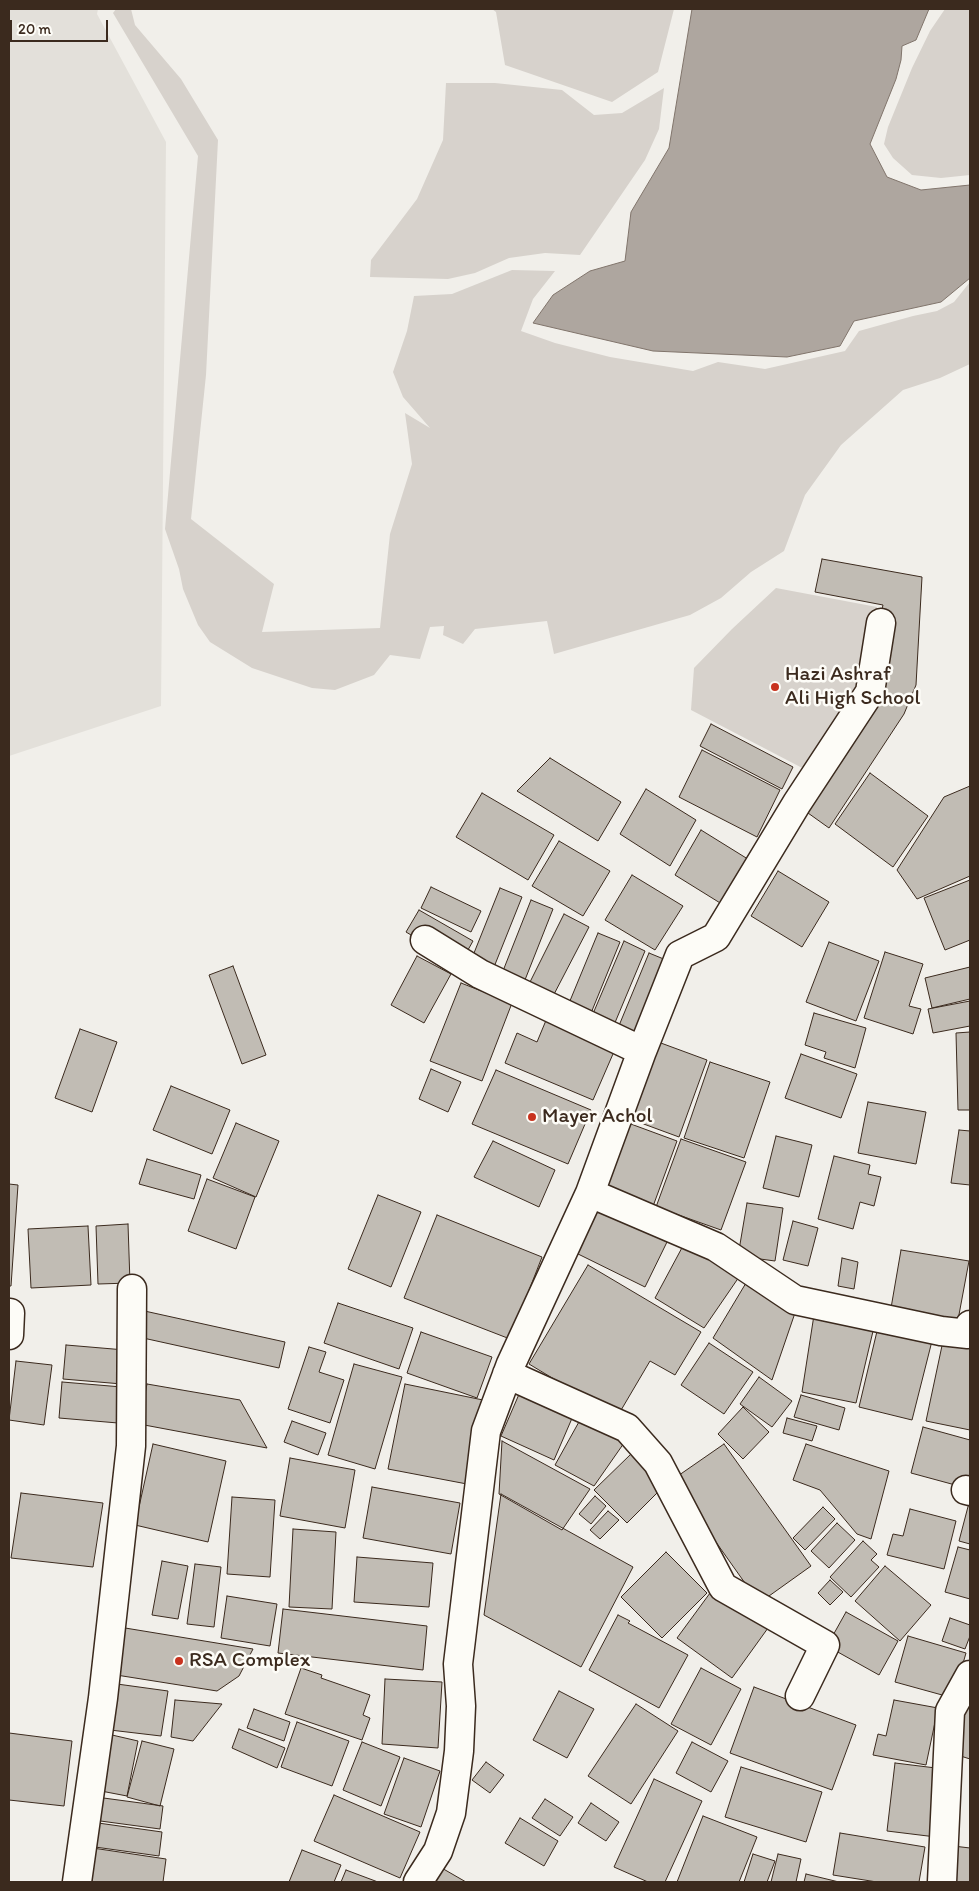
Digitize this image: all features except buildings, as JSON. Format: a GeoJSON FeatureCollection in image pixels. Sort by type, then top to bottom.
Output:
{"type":"FeatureCollection","features":[{"type":"Feature","properties":{"kind":"street"},"geometry":{"type":"LineString","coordinates":[[418,1882],[438,1851],[452,1813],[459,1751],[461,1706],[458,1664],[486,1431],[506,1374],[590,1193],[642,1051],[680,955],[716,937],[797,803],[870,692],[882,623]]}},
{"type":"Feature","properties":{"kind":"street"},"geometry":{"type":"LineString","coordinates":[[425,940],[480,974],[642,1051]]}},
{"type":"Feature","properties":{"kind":"street"},"geometry":{"type":"LineString","coordinates":[[590,1193],[716,1247],[795,1300],[941,1331],[968,1334],[970,1324]]}},
{"type":"Feature","properties":{"kind":"street"},"geometry":{"type":"LineString","coordinates":[[77,1882],[103,1698],[131,1446],[132,1289]]}},
{"type":"Feature","properties":{"kind":"street"},"geometry":{"type":"LineString","coordinates":[[506,1374],[627,1428],[658,1464],[723,1587],[825,1645],[800,1696]]}},
{"type":"Feature","properties":{"kind":"street"},"geometry":{"type":"LineString","coordinates":[[942,1882],[950,1711],[970,1675]]}},
{"type":"Feature","properties":{"kind":"shaded area"},"geometry":{"type":"Polygon","coordinates":[[[9,9],[98,9],[97,14],[166,142],[161,706],[9,756],[9,9]]]}},
{"type":"Feature","properties":{"kind":"shaded area"},"geometry":{"type":"Polygon","coordinates":[[[116,9],[131,9],[135,25],[181,79],[218,140],[206,375],[191,519],[274,584],[262,632],[380,628],[390,534],[412,464],[405,413],[430,428],[403,397],[393,372],[407,331],[414,296],[452,294],[512,270],[555,271],[533,299],[521,331],[555,343],[610,357],[693,371],[718,362],[765,369],[845,351],[859,331],[937,311],[954,302],[970,282],[970,364],[940,378],[903,390],[841,445],[805,495],[784,551],[751,572],[721,598],[690,615],[554,654],[547,621],[475,629],[463,644],[443,635],[444,626],[430,627],[420,659],[390,655],[374,675],[335,690],[312,688],[252,668],[210,642],[198,625],[183,589],[179,569],[165,529],[198,156],[113,13],[116,9]]]}},
{"type":"Feature","properties":{"kind":"shaded area"},"geometry":{"type":"Polygon","coordinates":[[[492,9],[674,9],[658,72],[612,102],[505,65],[496,12],[492,9]]]}},
{"type":"Feature","properties":{"kind":"shaded area"},"geometry":{"type":"Polygon","coordinates":[[[692,9],[929,9],[916,40],[902,46],[901,60],[896,79],[870,144],[887,177],[921,190],[970,185],[970,278],[941,302],[854,321],[840,346],[787,357],[653,351],[533,323],[553,295],[590,271],[625,261],[631,212],[669,148],[692,9]]]}},
{"type":"Feature","properties":{"kind":"shaded area"},"geometry":{"type":"Polygon","coordinates":[[[945,9],[970,9],[970,175],[941,178],[912,175],[893,158],[884,144],[888,127],[912,68],[930,31],[945,9]]]}},
{"type":"Feature","properties":{"kind":"shaded area"},"geometry":{"type":"Polygon","coordinates":[[[446,83],[495,83],[562,90],[594,115],[622,113],[664,88],[659,129],[645,160],[580,255],[545,253],[509,258],[475,273],[448,279],[370,277],[371,260],[417,199],[443,140],[446,83]]]}},
{"type":"Feature","properties":{"kind":"shaded area","name":"Hazi Ashraf Ali High School"},"geometry":{"type":"Polygon","coordinates":[[[776,588],[877,607],[867,654],[852,706],[810,772],[691,710],[694,668],[776,588]]]}},
{"type":"Feature","properties":{"kind":"place","name":"Hazi Ashraf Ali High School"},"geometry":{"type":"Point","coordinates":[775,687]}},
{"type":"Feature","properties":{"kind":"place","name":"Mayer Achol"},"geometry":{"type":"Point","coordinates":[532,1117]}},
{"type":"Feature","properties":{"kind":"place","name":"RSA Complex"},"geometry":{"type":"Point","coordinates":[179,1661]}}]}
